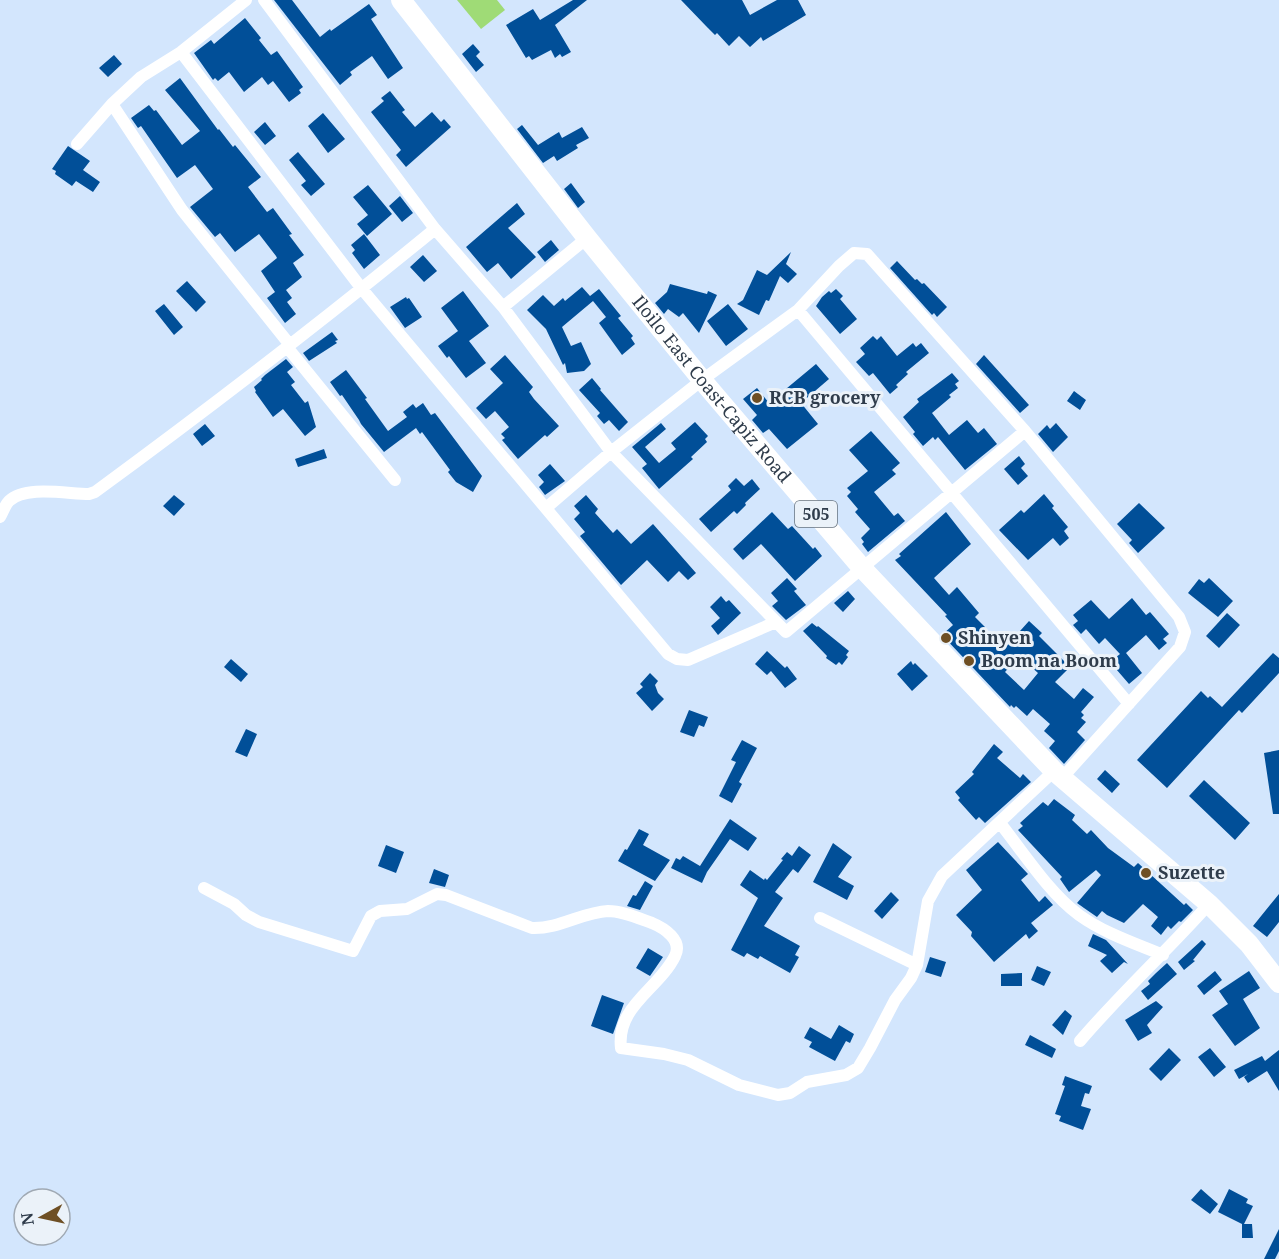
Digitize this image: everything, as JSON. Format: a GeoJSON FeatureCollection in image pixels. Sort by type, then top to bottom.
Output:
{"type":"FeatureCollection","features":[{"type":"Feature","properties":{"kind":"main road","name":"Iloilo East Coast-Capiz Road"},"geometry":{"type":"LineString","coordinates":[[401,0],[587,238],[702,380],[862,568],[1058,774],[1209,904],[1250,944],[1279,983]]}},
{"type":"Feature","properties":{"kind":"street"},"geometry":{"type":"LineString","coordinates":[[77,144],[112,104],[141,77],[181,52],[246,0]]}},
{"type":"Feature","properties":{"kind":"street"},"geometry":{"type":"LineString","coordinates":[[264,0],[435,229],[503,307],[611,452],[786,632],[953,494],[1025,431]]}},
{"type":"Feature","properties":{"kind":"street"},"geometry":{"type":"LineString","coordinates":[[181,52],[362,289],[668,654],[677,659],[688,660],[776,622]]}},
{"type":"Feature","properties":{"kind":"street"},"geometry":{"type":"LineString","coordinates":[[112,104],[182,210],[395,480]]}},
{"type":"Feature","properties":{"kind":"street"},"geometry":{"type":"LineString","coordinates":[[0,517],[8,502],[17,495],[33,492],[89,494],[95,492],[289,346],[435,229]]}},
{"type":"Feature","properties":{"kind":"street"},"geometry":{"type":"LineString","coordinates":[[503,307],[587,238]]}},
{"type":"Feature","properties":{"kind":"street"},"geometry":{"type":"LineString","coordinates":[[204,888],[234,904],[252,919],[353,951],[371,916],[380,911],[407,909],[437,894],[446,895],[532,928],[544,929],[607,911],[625,914],[654,924],[668,931],[676,944],[675,956],[639,999],[623,1024],[621,1048],[688,1060],[738,1085],[778,1095],[790,1093],[807,1082],[846,1075],[858,1068],[895,1000],[911,978],[916,965],[928,902],[942,876],[1058,774],[1129,704],[1180,647],[1185,632],[1179,617],[1025,431],[867,254],[854,253],[798,310],[702,380],[611,452],[546,508]]}},
{"type":"Feature","properties":{"kind":"street"},"geometry":{"type":"LineString","coordinates":[[798,310],[1129,704]]}},
{"type":"Feature","properties":{"kind":"street"},"geometry":{"type":"LineString","coordinates":[[1000,823],[1051,887],[1077,914],[1105,931],[1163,955]]}},
{"type":"Feature","properties":{"kind":"street"},"geometry":{"type":"LineString","coordinates":[[1080,1041],[1113,1003],[1163,955],[1209,904]]}},
{"type":"Feature","properties":{"kind":"street"},"geometry":{"type":"LineString","coordinates":[[820,918],[916,965]]}},
{"type":"Feature","properties":{"kind":"green space"},"geometry":{"type":"Polygon","coordinates":[[[457,0],[497,0],[505,10],[481,29],[457,0]]]}},
{"type":"Feature","properties":{"kind":"building"},"geometry":{"type":"Polygon","coordinates":[[[274,0],[292,0],[320,37],[369,4],[377,15],[371,19],[403,68],[388,79],[372,56],[350,72],[352,75],[340,85],[274,0]]]}},
{"type":"Feature","properties":{"kind":"building"},"geometry":{"type":"Polygon","coordinates":[[[573,0],[587,0],[555,25],[571,52],[562,57],[560,54],[555,58],[551,50],[532,60],[529,56],[526,58],[506,25],[533,9],[540,20],[573,0]]]}},
{"type":"Feature","properties":{"kind":"building"},"geometry":{"type":"Polygon","coordinates":[[[681,0],[742,0],[750,15],[777,0],[798,0],[806,15],[763,41],[761,37],[750,47],[739,36],[729,46],[681,0]]]}},
{"type":"Feature","properties":{"kind":"building"},"geometry":{"type":"Polygon","coordinates":[[[245,18],[271,55],[277,51],[303,87],[299,90],[301,93],[289,102],[273,81],[268,85],[262,77],[244,92],[229,72],[218,81],[215,78],[213,80],[194,53],[211,40],[214,44],[245,18]]]}},
{"type":"Feature","properties":{"kind":"building"},"geometry":{"type":"Polygon","coordinates":[[[473,44],[480,52],[476,56],[484,65],[476,72],[462,54],[473,44]]]}},
{"type":"Feature","properties":{"kind":"building"},"geometry":{"type":"Polygon","coordinates":[[[114,55],[122,64],[108,77],[99,68],[114,55]]]}},
{"type":"Feature","properties":{"kind":"building"},"geometry":{"type":"Polygon","coordinates":[[[180,78],[218,130],[233,147],[235,145],[261,177],[248,187],[267,212],[273,208],[304,255],[293,263],[302,277],[286,290],[292,298],[287,302],[296,314],[285,323],[267,298],[275,292],[261,271],[277,258],[276,256],[259,234],[235,252],[220,233],[215,237],[190,207],[213,189],[195,165],[177,178],[141,126],[138,128],[131,118],[149,105],[154,111],[156,110],[182,145],[200,131],[165,90],[180,78]]]}},
{"type":"Feature","properties":{"kind":"building"},"geometry":{"type":"Polygon","coordinates":[[[390,91],[405,110],[402,112],[415,127],[432,112],[441,122],[444,119],[451,127],[406,167],[396,155],[401,150],[371,112],[384,101],[381,98],[390,91]]]}},
{"type":"Feature","properties":{"kind":"building"},"geometry":{"type":"Polygon","coordinates":[[[323,113],[345,139],[328,153],[308,126],[323,113]]]}},
{"type":"Feature","properties":{"kind":"building"},"geometry":{"type":"Polygon","coordinates":[[[265,122],[276,136],[265,145],[254,132],[265,122]]]}},
{"type":"Feature","properties":{"kind":"building"},"geometry":{"type":"Polygon","coordinates":[[[522,125],[538,145],[559,132],[562,138],[582,127],[589,138],[576,145],[578,148],[557,161],[554,156],[543,163],[517,129],[522,125]]]}},
{"type":"Feature","properties":{"kind":"building"},"geometry":{"type":"Polygon","coordinates":[[[68,146],[90,161],[83,170],[100,182],[93,192],[76,181],[72,186],[55,174],[56,171],[52,169],[68,146]]]}},
{"type":"Feature","properties":{"kind":"building"},"geometry":{"type":"Polygon","coordinates":[[[298,152],[325,184],[311,196],[301,185],[306,181],[289,160],[298,152]]]}},
{"type":"Feature","properties":{"kind":"building"},"geometry":{"type":"Polygon","coordinates":[[[571,183],[585,202],[578,208],[564,189],[571,183]]]}},
{"type":"Feature","properties":{"kind":"building"},"geometry":{"type":"Polygon","coordinates":[[[368,185],[392,214],[367,236],[357,224],[368,215],[353,197],[368,185]]]}},
{"type":"Feature","properties":{"kind":"building"},"geometry":{"type":"Polygon","coordinates":[[[400,196],[413,213],[402,222],[389,206],[400,196]]]}},
{"type":"Feature","properties":{"kind":"building"},"geometry":{"type":"Polygon","coordinates":[[[517,203],[525,214],[508,228],[536,257],[511,279],[498,263],[487,272],[466,247],[517,203]]]}},
{"type":"Feature","properties":{"kind":"building"},"geometry":{"type":"Polygon","coordinates":[[[364,234],[380,255],[364,269],[352,253],[355,250],[351,245],[364,234]]]}},
{"type":"Feature","properties":{"kind":"building"},"geometry":{"type":"Polygon","coordinates":[[[551,240],[559,250],[545,262],[537,252],[551,240]]]}},
{"type":"Feature","properties":{"kind":"building"},"geometry":{"type":"Polygon","coordinates":[[[791,252],[786,264],[797,274],[788,283],[780,276],[769,301],[766,300],[759,315],[737,304],[743,300],[757,270],[767,275],[791,252]]]}},
{"type":"Feature","properties":{"kind":"building"},"geometry":{"type":"Polygon","coordinates":[[[423,255],[437,271],[424,282],[410,267],[423,255]]]}},
{"type":"Feature","properties":{"kind":"building"},"geometry":{"type":"Polygon","coordinates":[[[897,261],[915,280],[924,283],[947,307],[937,317],[934,313],[932,315],[890,268],[897,261]]]}},
{"type":"Feature","properties":{"kind":"building"},"geometry":{"type":"Polygon","coordinates":[[[187,281],[206,302],[196,312],[176,291],[187,281]]]}},
{"type":"Feature","properties":{"kind":"building"},"geometry":{"type":"Polygon","coordinates":[[[670,284],[707,294],[708,291],[717,295],[699,333],[683,313],[679,317],[668,309],[664,314],[655,303],[667,292],[670,284]]]}},
{"type":"Feature","properties":{"kind":"building"},"geometry":{"type":"Polygon","coordinates":[[[582,287],[590,296],[599,289],[621,316],[618,318],[633,336],[631,338],[635,344],[622,355],[599,323],[606,317],[593,301],[562,327],[571,346],[581,342],[591,364],[584,371],[567,373],[565,363],[563,365],[546,329],[527,310],[543,295],[554,306],[563,298],[565,301],[582,287]]]}},
{"type":"Feature","properties":{"kind":"building"},"geometry":{"type":"Polygon","coordinates":[[[836,289],[843,296],[840,299],[857,319],[840,334],[816,306],[829,291],[831,293],[836,289]]]}},
{"type":"Feature","properties":{"kind":"building"},"geometry":{"type":"Polygon","coordinates":[[[463,291],[489,326],[469,341],[486,363],[466,378],[438,346],[458,331],[441,308],[463,291]]]}},
{"type":"Feature","properties":{"kind":"building"},"geometry":{"type":"Polygon","coordinates":[[[406,297],[422,317],[405,328],[390,307],[406,297]]]}},
{"type":"Feature","properties":{"kind":"building"},"geometry":{"type":"Polygon","coordinates":[[[164,304],[183,327],[174,335],[155,311],[164,304]]]}},
{"type":"Feature","properties":{"kind":"building"},"geometry":{"type":"Polygon","coordinates":[[[728,304],[748,329],[726,346],[707,321],[728,304]]]}},
{"type":"Feature","properties":{"kind":"building"},"geometry":{"type":"Polygon","coordinates":[[[332,332],[338,340],[335,341],[337,343],[309,361],[303,353],[332,332]]]}},
{"type":"Feature","properties":{"kind":"building"},"geometry":{"type":"Polygon","coordinates":[[[873,336],[877,340],[881,336],[897,356],[913,343],[916,347],[921,343],[929,353],[906,372],[908,374],[890,394],[873,373],[869,376],[856,362],[865,354],[860,348],[873,336]]]}},
{"type":"Feature","properties":{"kind":"building"},"geometry":{"type":"Polygon","coordinates":[[[505,355],[533,387],[529,392],[534,399],[559,426],[518,459],[502,440],[505,438],[501,434],[509,427],[495,411],[486,419],[476,408],[503,383],[490,369],[505,355]]]}},
{"type":"Feature","properties":{"kind":"building"},"geometry":{"type":"Polygon","coordinates":[[[984,355],[1029,405],[1020,413],[976,364],[984,355]]]}},
{"type":"Feature","properties":{"kind":"building"},"geometry":{"type":"Polygon","coordinates":[[[286,359],[293,367],[287,372],[295,382],[291,385],[305,403],[308,401],[316,427],[305,436],[283,409],[273,417],[255,392],[254,387],[261,379],[286,359]]]}},
{"type":"Feature","properties":{"kind":"building"},"geometry":{"type":"Polygon","coordinates":[[[816,364],[829,379],[801,403],[818,424],[787,449],[769,429],[763,433],[752,420],[757,415],[743,399],[757,388],[769,403],[816,364]]]}},
{"type":"Feature","properties":{"kind":"building"},"geometry":{"type":"Polygon","coordinates":[[[346,370],[388,431],[407,417],[403,412],[413,404],[416,408],[423,403],[431,415],[435,413],[482,476],[473,492],[456,482],[422,432],[420,434],[416,428],[384,452],[330,382],[346,370]]]}},
{"type":"Feature","properties":{"kind":"building"},"geometry":{"type":"Polygon","coordinates":[[[952,373],[959,381],[955,384],[958,388],[932,413],[949,435],[967,420],[978,433],[984,428],[997,444],[965,470],[938,437],[935,440],[933,437],[923,446],[903,417],[919,402],[917,399],[952,373]]]}},
{"type":"Feature","properties":{"kind":"building"},"geometry":{"type":"Polygon","coordinates":[[[592,378],[628,422],[619,431],[609,420],[604,424],[597,416],[600,413],[579,390],[592,378]]]}},
{"type":"Feature","properties":{"kind":"building"},"geometry":{"type":"Polygon","coordinates":[[[1074,391],[1086,400],[1080,410],[1067,401],[1074,391]]]}},
{"type":"Feature","properties":{"kind":"building"},"geometry":{"type":"Polygon","coordinates":[[[695,422],[708,436],[705,439],[707,442],[691,457],[693,459],[659,489],[642,468],[647,464],[632,447],[661,423],[666,429],[645,447],[659,463],[676,449],[671,443],[695,422]]]}},
{"type":"Feature","properties":{"kind":"building"},"geometry":{"type":"Polygon","coordinates":[[[1056,423],[1068,437],[1053,452],[1038,434],[1047,425],[1050,429],[1056,423]]]}},
{"type":"Feature","properties":{"kind":"building"},"geometry":{"type":"Polygon","coordinates":[[[205,424],[215,436],[202,446],[193,434],[205,424]]]}},
{"type":"Feature","properties":{"kind":"building"},"geometry":{"type":"Polygon","coordinates":[[[871,431],[900,463],[892,470],[896,474],[874,492],[894,516],[898,513],[905,521],[868,552],[861,538],[870,529],[855,512],[858,509],[847,496],[851,492],[847,488],[868,471],[849,450],[871,431]]]}},
{"type":"Feature","properties":{"kind":"building"},"geometry":{"type":"Polygon","coordinates":[[[324,449],[327,458],[298,467],[295,459],[324,449]]]}},
{"type":"Feature","properties":{"kind":"building"},"geometry":{"type":"Polygon","coordinates":[[[1019,456],[1025,464],[1021,468],[1028,476],[1018,485],[1004,469],[1019,456]]]}},
{"type":"Feature","properties":{"kind":"building"},"geometry":{"type":"Polygon","coordinates":[[[550,464],[565,481],[545,495],[539,487],[544,482],[538,475],[550,464]]]}},
{"type":"Feature","properties":{"kind":"building"},"geometry":{"type":"Polygon","coordinates":[[[736,478],[744,486],[752,479],[760,489],[737,514],[734,511],[711,532],[699,519],[731,490],[728,486],[736,478]]]}},
{"type":"Feature","properties":{"kind":"building"},"geometry":{"type":"Polygon","coordinates":[[[1044,494],[1068,527],[1064,531],[1069,538],[1060,546],[1053,538],[1028,560],[999,530],[1021,510],[1024,513],[1044,494]]]}},
{"type":"Feature","properties":{"kind":"building"},"geometry":{"type":"Polygon","coordinates":[[[174,495],[185,504],[174,516],[163,506],[174,495]]]}},
{"type":"Feature","properties":{"kind":"building"},"geometry":{"type":"Polygon","coordinates":[[[586,495],[598,509],[595,513],[613,533],[617,529],[631,544],[653,524],[696,573],[688,580],[679,571],[668,582],[647,560],[621,585],[580,536],[585,532],[574,519],[580,513],[574,506],[586,495]]]}},
{"type":"Feature","properties":{"kind":"building"},"geometry":{"type":"Polygon","coordinates":[[[1139,503],[1165,528],[1138,553],[1129,543],[1132,540],[1117,524],[1139,503]]]}},
{"type":"Feature","properties":{"kind":"building"},"geometry":{"type":"Polygon","coordinates":[[[772,512],[788,529],[792,526],[822,556],[795,581],[761,544],[743,560],[733,549],[772,512]]]}},
{"type":"Feature","properties":{"kind":"building"},"geometry":{"type":"Polygon","coordinates":[[[946,512],[971,544],[934,578],[949,595],[957,587],[979,613],[975,617],[1002,651],[1029,621],[1042,633],[1039,636],[1070,667],[1055,682],[1074,699],[1083,688],[1094,697],[1081,712],[1084,715],[1081,718],[1086,722],[1077,732],[1085,740],[1064,764],[1049,748],[1055,741],[1044,731],[1050,724],[1033,709],[1027,716],[1016,706],[1014,708],[1011,705],[1010,707],[942,635],[953,625],[945,616],[947,615],[895,560],[901,556],[899,554],[946,512]],[[1019,656],[1005,672],[1024,690],[1038,673],[1019,656]]]}},
{"type":"Feature","properties":{"kind":"building"},"geometry":{"type":"Polygon","coordinates":[[[787,578],[797,589],[794,591],[806,605],[786,620],[772,606],[778,601],[771,593],[787,578]]]}},
{"type":"Feature","properties":{"kind":"building"},"geometry":{"type":"Polygon","coordinates":[[[1209,578],[1233,601],[1218,617],[1188,593],[1199,579],[1204,583],[1209,578]]]}},
{"type":"Feature","properties":{"kind":"building"},"geometry":{"type":"Polygon","coordinates":[[[848,591],[855,599],[843,612],[834,603],[848,591]]]}},
{"type":"Feature","properties":{"kind":"building"},"geometry":{"type":"Polygon","coordinates":[[[721,596],[726,602],[729,600],[741,613],[718,635],[711,626],[720,618],[710,607],[721,596]]]}},
{"type":"Feature","properties":{"kind":"building"},"geometry":{"type":"Polygon","coordinates":[[[1132,598],[1146,615],[1150,612],[1169,634],[1163,639],[1167,643],[1159,650],[1146,635],[1126,653],[1142,673],[1129,684],[1110,662],[1120,654],[1105,638],[1099,644],[1086,629],[1081,634],[1073,625],[1078,621],[1073,615],[1091,600],[1109,619],[1132,598]]]}},
{"type":"Feature","properties":{"kind":"building"},"geometry":{"type":"Polygon","coordinates":[[[1227,613],[1240,625],[1219,648],[1206,636],[1227,613]]]}},
{"type":"Feature","properties":{"kind":"building"},"geometry":{"type":"Polygon","coordinates":[[[812,623],[849,651],[842,665],[839,662],[836,665],[826,658],[827,656],[803,631],[812,623]]]}},
{"type":"Feature","properties":{"kind":"building"},"geometry":{"type":"Polygon","coordinates":[[[767,651],[785,668],[787,666],[797,679],[785,688],[771,671],[767,675],[755,664],[767,651]]]}},
{"type":"Feature","properties":{"kind":"building"},"geometry":{"type":"Polygon","coordinates":[[[1273,653],[1279,658],[1279,673],[1242,713],[1239,710],[1167,788],[1137,760],[1201,691],[1222,707],[1273,653]]]}},
{"type":"Feature","properties":{"kind":"building"},"geometry":{"type":"Polygon","coordinates":[[[231,659],[248,674],[241,682],[224,667],[231,659]]]}},
{"type":"Feature","properties":{"kind":"building"},"geometry":{"type":"Polygon","coordinates":[[[911,661],[928,676],[912,691],[897,674],[911,661]]]}},
{"type":"Feature","properties":{"kind":"building"},"geometry":{"type":"Polygon","coordinates":[[[650,673],[658,681],[655,685],[658,693],[664,699],[652,711],[636,693],[643,687],[640,684],[650,673]]]}},
{"type":"Feature","properties":{"kind":"building"},"geometry":{"type":"Polygon","coordinates":[[[689,710],[708,717],[704,727],[699,725],[694,737],[680,732],[689,710]]]}},
{"type":"Feature","properties":{"kind":"building"},"geometry":{"type":"Polygon","coordinates":[[[246,729],[257,734],[247,757],[235,752],[246,729]]]}},
{"type":"Feature","properties":{"kind":"building"},"geometry":{"type":"Polygon","coordinates":[[[742,740],[757,748],[739,782],[742,784],[732,803],[719,796],[736,762],[731,760],[742,740]]]}},
{"type":"Feature","properties":{"kind":"building"},"geometry":{"type":"Polygon","coordinates":[[[994,744],[1003,752],[997,758],[1020,778],[1023,774],[1031,782],[985,823],[979,817],[976,820],[958,800],[960,798],[955,792],[974,774],[972,772],[994,744]]]}},
{"type":"Feature","properties":{"kind":"building"},"geometry":{"type":"Polygon","coordinates":[[[1279,750],[1279,814],[1273,814],[1264,753],[1279,750]]]}},
{"type":"Feature","properties":{"kind":"building"},"geometry":{"type":"Polygon","coordinates":[[[1105,770],[1120,784],[1112,793],[1097,779],[1105,770]]]}},
{"type":"Feature","properties":{"kind":"building"},"geometry":{"type":"Polygon","coordinates":[[[1204,780],[1250,823],[1235,840],[1189,796],[1204,780]]]}},
{"type":"Feature","properties":{"kind":"building"},"geometry":{"type":"Polygon","coordinates":[[[1054,799],[1075,815],[1072,820],[1087,834],[1091,830],[1108,848],[1134,867],[1138,863],[1184,905],[1186,903],[1193,910],[1171,929],[1168,926],[1161,935],[1151,926],[1158,917],[1143,904],[1124,923],[1102,911],[1097,917],[1077,903],[1101,875],[1096,870],[1069,892],[1060,879],[1062,877],[1018,830],[1023,826],[1020,823],[1043,802],[1048,806],[1054,799]]]}},
{"type":"Feature","properties":{"kind":"building"},"geometry":{"type":"Polygon","coordinates":[[[730,819],[757,838],[748,851],[730,839],[702,883],[671,868],[676,858],[680,860],[683,856],[700,866],[730,819]]]}},
{"type":"Feature","properties":{"kind":"building"},"geometry":{"type":"Polygon","coordinates":[[[639,829],[649,834],[643,845],[670,860],[655,881],[618,861],[639,829]]]}},
{"type":"Feature","properties":{"kind":"building"},"geometry":{"type":"Polygon","coordinates":[[[998,842],[1028,874],[1021,880],[1039,902],[1045,896],[1053,905],[1031,923],[1038,931],[1029,939],[1026,934],[994,962],[956,915],[982,890],[966,870],[998,842]]]}},
{"type":"Feature","properties":{"kind":"building"},"geometry":{"type":"Polygon","coordinates":[[[833,843],[852,857],[838,877],[854,886],[847,900],[813,882],[833,843]]]}},
{"type":"Feature","properties":{"kind":"building"},"geometry":{"type":"Polygon","coordinates":[[[386,845],[404,852],[396,873],[378,866],[386,845]]]}},
{"type":"Feature","properties":{"kind":"building"},"geometry":{"type":"Polygon","coordinates":[[[799,846],[811,855],[798,873],[793,869],[775,892],[783,898],[764,926],[800,946],[795,955],[799,957],[790,973],[760,956],[758,959],[747,953],[744,957],[731,950],[758,898],[740,885],[750,870],[767,880],[787,852],[792,856],[799,846]]]}},
{"type":"Feature","properties":{"kind":"building"},"geometry":{"type":"Polygon","coordinates":[[[434,869],[449,875],[445,887],[429,883],[434,869]]]}},
{"type":"Feature","properties":{"kind":"building"},"geometry":{"type":"Polygon","coordinates":[[[645,881],[653,886],[640,910],[627,906],[633,895],[636,896],[645,881]]]}},
{"type":"Feature","properties":{"kind":"building"},"geometry":{"type":"Polygon","coordinates":[[[891,892],[899,900],[882,919],[874,911],[891,892]]]}},
{"type":"Feature","properties":{"kind":"building"},"geometry":{"type":"Polygon","coordinates":[[[1279,894],[1279,922],[1267,937],[1253,926],[1279,894]]]}},
{"type":"Feature","properties":{"kind":"building"},"geometry":{"type":"Polygon","coordinates":[[[1093,934],[1106,940],[1128,964],[1124,962],[1112,973],[1100,961],[1107,955],[1088,946],[1093,934]]]}},
{"type":"Feature","properties":{"kind":"building"},"geometry":{"type":"Polygon","coordinates":[[[1202,940],[1206,944],[1193,960],[1195,961],[1184,970],[1178,962],[1202,940]]]}},
{"type":"Feature","properties":{"kind":"building"},"geometry":{"type":"Polygon","coordinates":[[[648,948],[663,957],[650,976],[636,968],[648,948]]]}},
{"type":"Feature","properties":{"kind":"building"},"geometry":{"type":"Polygon","coordinates":[[[930,957],[946,962],[941,977],[925,972],[930,957]]]}},
{"type":"Feature","properties":{"kind":"building"},"geometry":{"type":"Polygon","coordinates":[[[1167,963],[1177,974],[1148,1000],[1141,991],[1150,984],[1148,981],[1167,963]]]}},
{"type":"Feature","properties":{"kind":"building"},"geometry":{"type":"Polygon","coordinates":[[[1037,966],[1051,972],[1044,986],[1031,980],[1037,966]]]}},
{"type":"Feature","properties":{"kind":"building"},"geometry":{"type":"Polygon","coordinates":[[[1215,971],[1222,980],[1204,995],[1197,986],[1215,971]]]}},
{"type":"Feature","properties":{"kind":"building"},"geometry":{"type":"Polygon","coordinates":[[[1249,971],[1260,988],[1243,999],[1260,1028],[1235,1046],[1212,1015],[1228,1004],[1219,991],[1249,971]]]}},
{"type":"Feature","properties":{"kind":"building"},"geometry":{"type":"Polygon","coordinates":[[[1022,973],[1022,986],[1001,986],[1001,974],[1022,973]]]}},
{"type":"Feature","properties":{"kind":"building"},"geometry":{"type":"Polygon","coordinates":[[[602,995],[624,1003],[613,1034],[591,1026],[602,995]]]}},
{"type":"Feature","properties":{"kind":"building"},"geometry":{"type":"Polygon","coordinates":[[[1156,1001],[1163,1007],[1147,1025],[1152,1033],[1138,1041],[1125,1020],[1156,1001]]]}},
{"type":"Feature","properties":{"kind":"building"},"geometry":{"type":"Polygon","coordinates":[[[1065,1010],[1072,1016],[1063,1035],[1052,1025],[1065,1010]]]}},
{"type":"Feature","properties":{"kind":"building"},"geometry":{"type":"Polygon","coordinates":[[[839,1025],[854,1034],[850,1043],[846,1041],[835,1061],[809,1047],[812,1042],[804,1038],[810,1027],[831,1039],[839,1025]]]}},
{"type":"Feature","properties":{"kind":"building"},"geometry":{"type":"Polygon","coordinates":[[[1030,1035],[1056,1049],[1052,1058],[1025,1045],[1030,1035]]]}},
{"type":"Feature","properties":{"kind":"building"},"geometry":{"type":"Polygon","coordinates":[[[1169,1048],[1181,1060],[1161,1081],[1149,1069],[1169,1048]]]}},
{"type":"Feature","properties":{"kind":"building"},"geometry":{"type":"Polygon","coordinates":[[[1210,1048],[1226,1067],[1214,1077],[1198,1057],[1210,1048]]]}},
{"type":"Feature","properties":{"kind":"building"},"geometry":{"type":"Polygon","coordinates":[[[1279,1050],[1279,1091],[1267,1071],[1248,1083],[1244,1077],[1248,1074],[1239,1079],[1234,1070],[1262,1056],[1265,1061],[1279,1050]]]}},
{"type":"Feature","properties":{"kind":"building"},"geometry":{"type":"Polygon","coordinates":[[[1065,1076],[1092,1086],[1089,1094],[1085,1093],[1081,1106],[1091,1109],[1083,1130],[1059,1121],[1061,1116],[1055,1114],[1065,1086],[1062,1085],[1065,1076]]]}},
{"type":"Feature","properties":{"kind":"building"},"geometry":{"type":"Polygon","coordinates":[[[1201,1189],[1218,1204],[1210,1214],[1191,1200],[1201,1189]]]}},
{"type":"Feature","properties":{"kind":"building"},"geometry":{"type":"Polygon","coordinates":[[[1229,1189],[1248,1199],[1246,1203],[1253,1206],[1244,1224],[1252,1224],[1253,1238],[1242,1238],[1242,1224],[1218,1212],[1229,1189]]]}},
{"type":"Feature","properties":{"kind":"building"},"geometry":{"type":"Polygon","coordinates":[[[1279,1229],[1279,1251],[1275,1259],[1264,1259],[1279,1229]]]}},
{"type":"Feature","properties":{"kind":"place","name":"RCB grocery"},"geometry":{"type":"Point","coordinates":[757,398]}},
{"type":"Feature","properties":{"kind":"place","name":"Shinyen"},"geometry":{"type":"Point","coordinates":[946,638]}},
{"type":"Feature","properties":{"kind":"place","name":"Boom na Boom"},"geometry":{"type":"Point","coordinates":[969,661]}},
{"type":"Feature","properties":{"kind":"place","name":"Suzette"},"geometry":{"type":"Point","coordinates":[1146,873]}}]}
